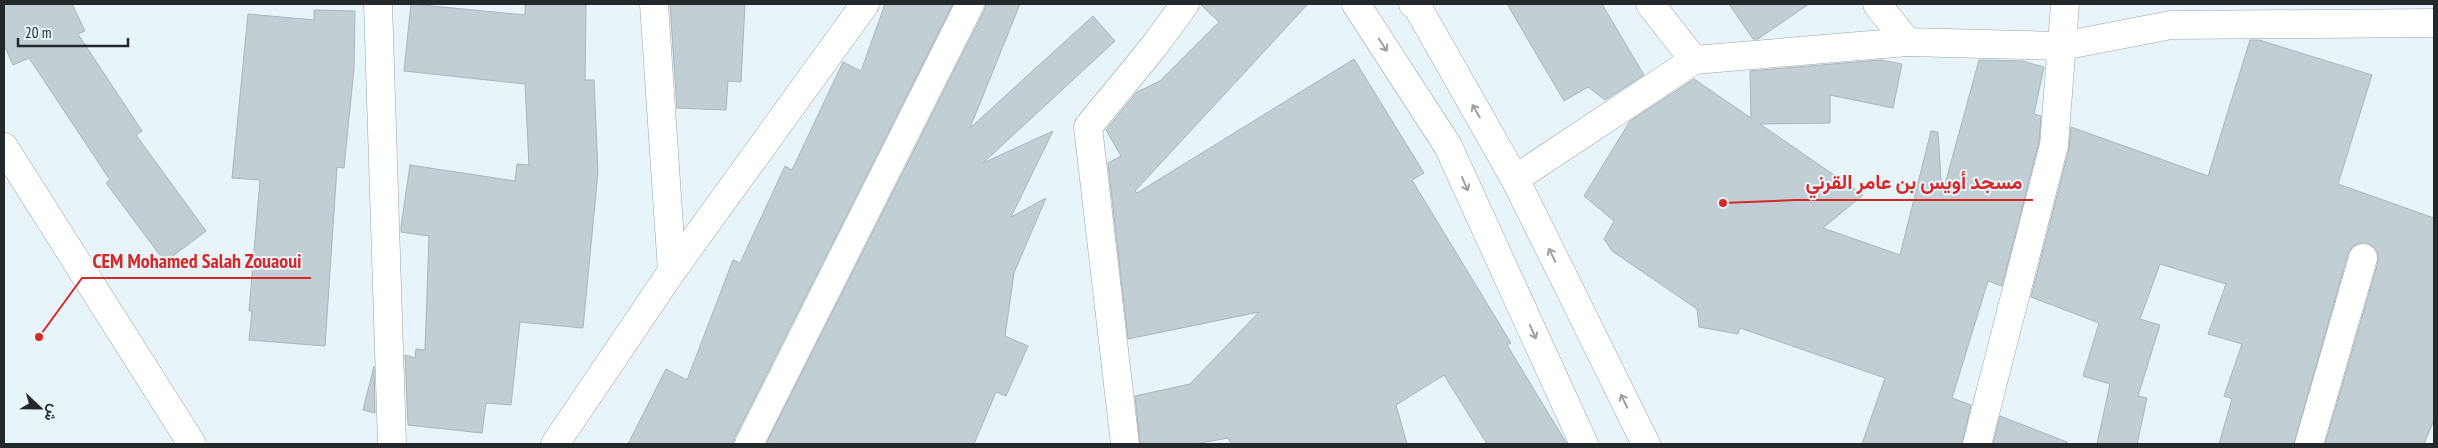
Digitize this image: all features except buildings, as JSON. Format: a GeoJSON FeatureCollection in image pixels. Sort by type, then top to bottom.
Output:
{"type":"FeatureCollection","features":[{"type":"Feature","properties":{"kind":"street"},"geometry":{"type":"LineString","coordinates":[[378,4],[392,444]]}},
{"type":"Feature","properties":{"kind":"street"},"geometry":{"type":"LineString","coordinates":[[654,4],[672,272]]}},
{"type":"Feature","properties":{"kind":"street"},"geometry":{"type":"LineString","coordinates":[[556,444],[672,272],[865,4]]}},
{"type":"Feature","properties":{"kind":"street"},"geometry":{"type":"LineString","coordinates":[[750,444],[970,4]]}},
{"type":"Feature","properties":{"kind":"street"},"geometry":{"type":"LineString","coordinates":[[1125,444],[1088,127],[1185,4]]}},
{"type":"Feature","properties":{"kind":"street"},"geometry":{"type":"LineString","coordinates":[[1356,4],[1448,146],[1584,444]]}},
{"type":"Feature","properties":{"kind":"street"},"geometry":{"type":"LineString","coordinates":[[1414,4],[1515,179],[1646,444]]}},
{"type":"Feature","properties":{"kind":"street"},"geometry":{"type":"LineString","coordinates":[[1650,4],[1694,60]]}},
{"type":"Feature","properties":{"kind":"street"},"geometry":{"type":"LineString","coordinates":[[1877,4],[1907,42]]}},
{"type":"Feature","properties":{"kind":"street"},"geometry":{"type":"LineString","coordinates":[[1976,444],[2054,145],[2065,4]]}},
{"type":"Feature","properties":{"kind":"street"},"geometry":{"type":"LineString","coordinates":[[1515,179],[1694,60],[1907,42],[2062,46],[2171,25],[2434,23]]}},
{"type":"Feature","properties":{"kind":"street"},"geometry":{"type":"LineString","coordinates":[[4,147],[192,444]]}},
{"type":"Feature","properties":{"kind":"street"},"geometry":{"type":"LineString","coordinates":[[2309,444],[2363,258]]}},
{"type":"Feature","properties":{"kind":"place","name":"مسجد أويس بن عامر القرني"},"geometry":{"type":"Point","coordinates":[1723,203]}},
{"type":"Feature","properties":{"kind":"place","name":"CEM Mohamed Salah Zouaoui"},"geometry":{"type":"Point","coordinates":[39,337]}}]}
